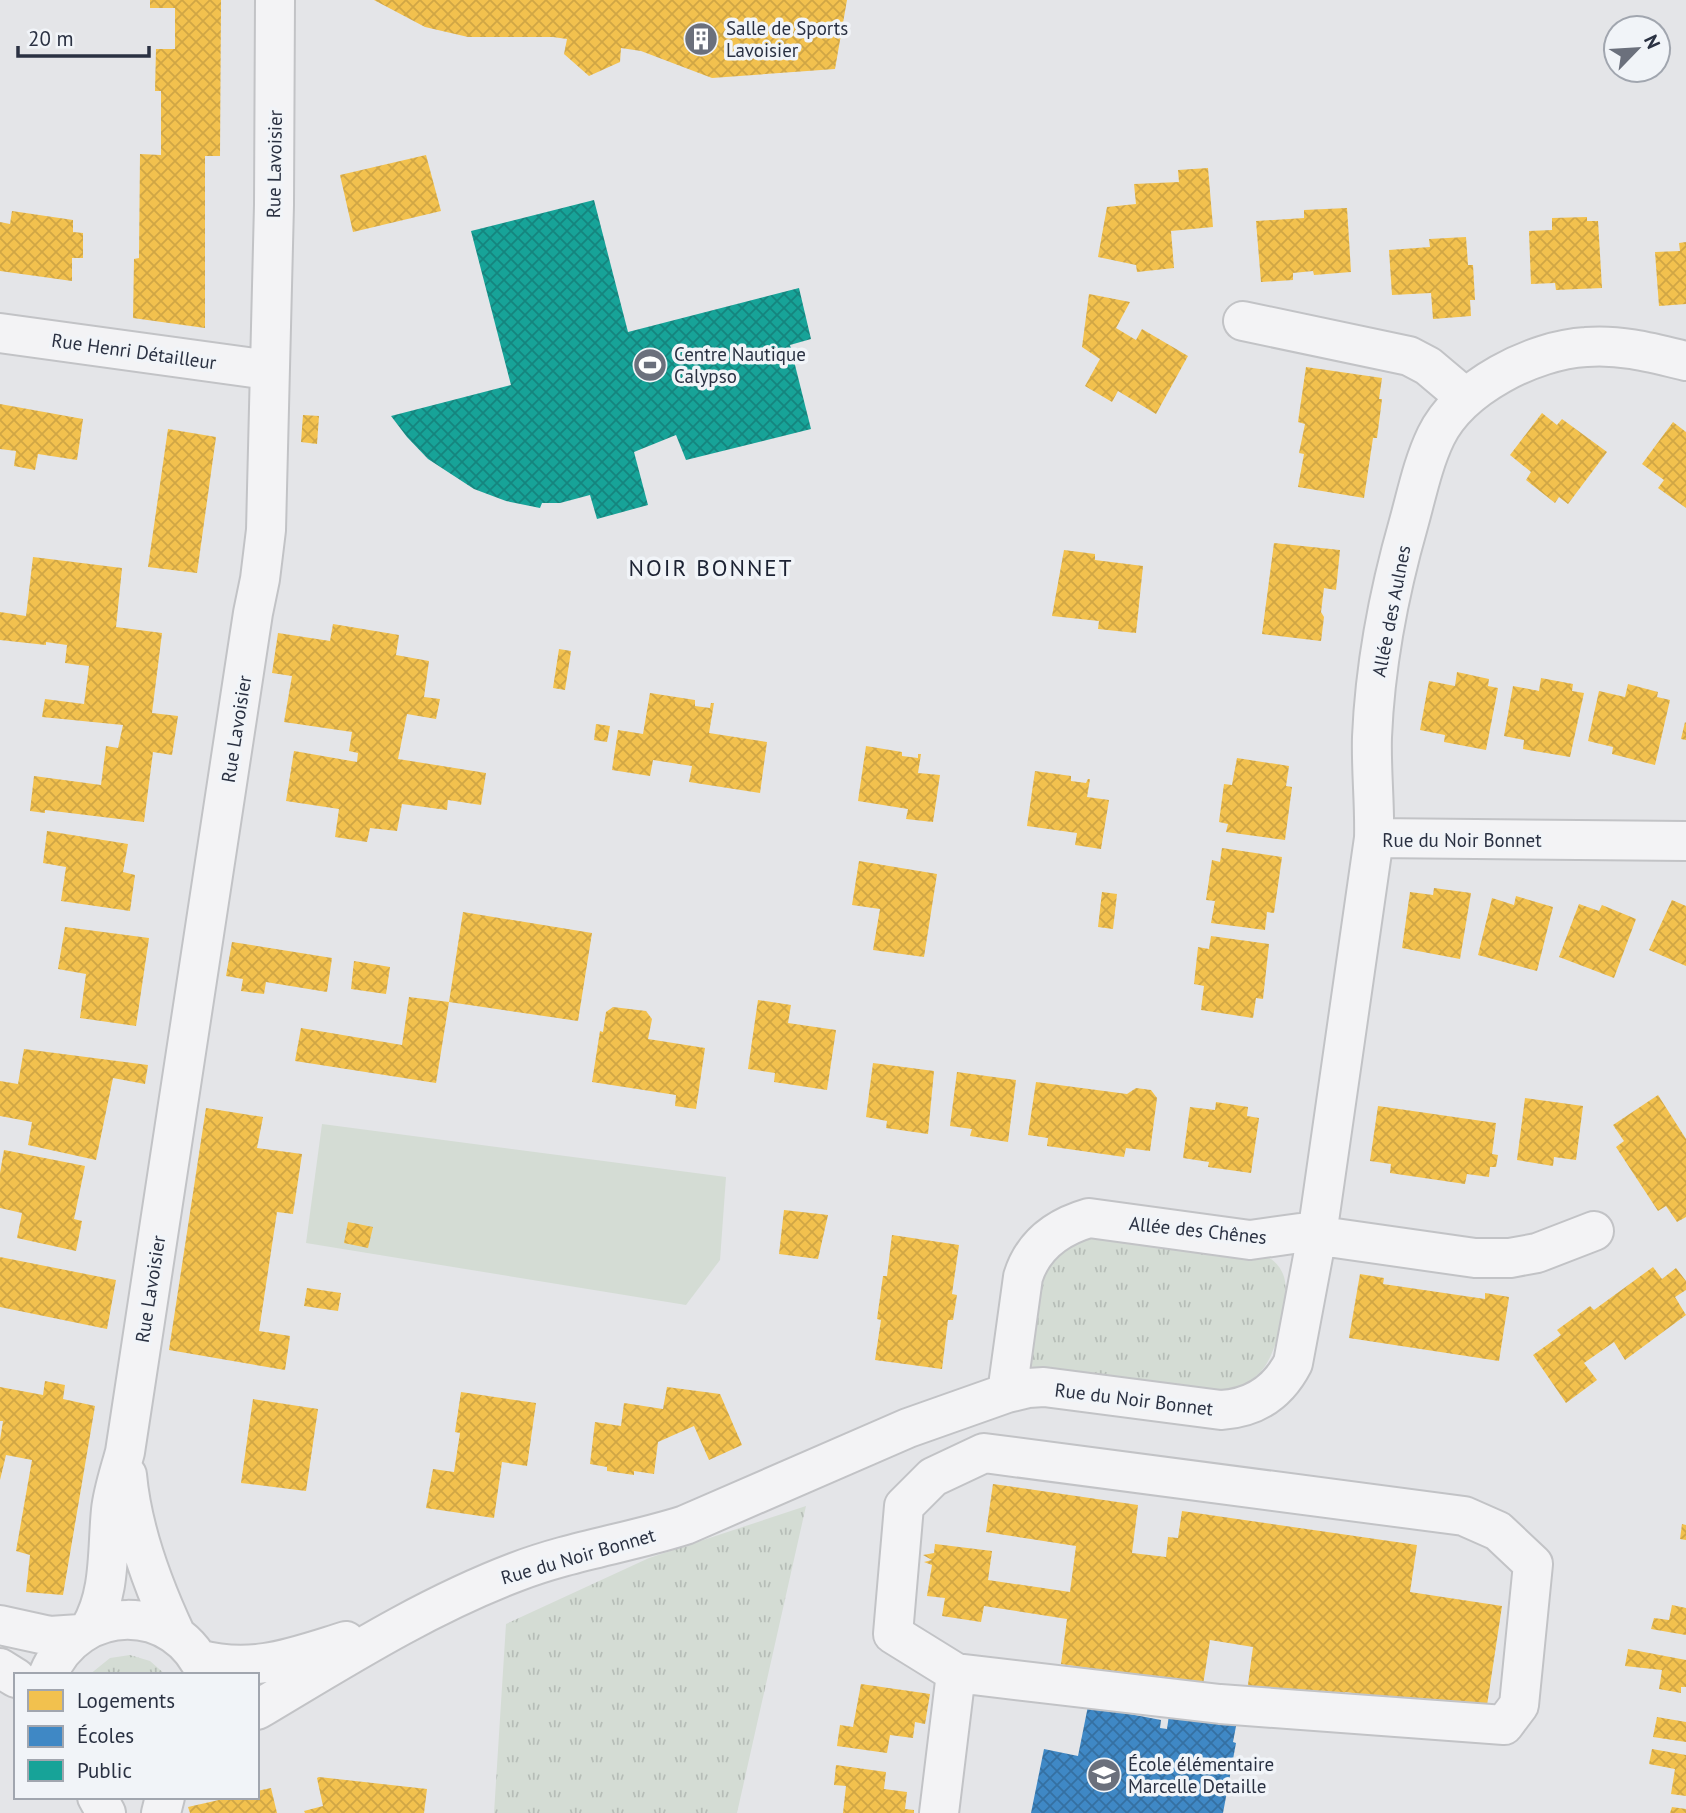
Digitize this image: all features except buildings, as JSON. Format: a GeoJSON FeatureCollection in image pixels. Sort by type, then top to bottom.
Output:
{"type":"FeatureCollection","features":[{"type":"Feature","properties":{"kind":"street","name":"Rue Lavoisier"},"geometry":{"type":"LineString","coordinates":[[85,1631],[97,1616],[104,1591],[111,1508],[125,1452],[266,530],[274,205],[275,0]]}},
{"type":"Feature","properties":{"kind":"street"},"geometry":{"type":"LineString","coordinates":[[1243,321],[1409,356],[1427,366],[1466,398]]}},
{"type":"Feature","properties":{"kind":"street","name":"Rue Henri Détailleur"},"geometry":{"type":"LineString","coordinates":[[0,333],[269,370]]}},
{"type":"Feature","properties":{"kind":"street","name":"Allée des Aulnes"},"geometry":{"type":"LineString","coordinates":[[1374,838],[1372,735],[1389,602],[1426,461],[1443,426],[1466,398],[1488,382],[1532,359],[1585,346],[1623,348],[1686,361]]}},
{"type":"Feature","properties":{"kind":"street","name":"Rue du Noir Bonnet"},"geometry":{"type":"LineString","coordinates":[[259,1709],[408,1621],[519,1570],[685,1525],[908,1428],[1007,1393],[1044,1387],[1221,1410],[1240,1409],[1273,1392],[1284,1380],[1293,1363],[1317,1235],[1374,838],[1686,841]]}},
{"type":"Feature","properties":{"kind":"street","name":"Allée des Chênes"},"geometry":{"type":"LineString","coordinates":[[1007,1393],[1027,1263],[1052,1234],[1069,1224],[1089,1218],[1250,1240],[1300,1233],[1475,1258],[1510,1258],[1548,1249],[1594,1230]]}},
{"type":"Feature","properties":{"kind":"street","name":"Rue Lavoisier"},"geometry":{"type":"LineString","coordinates":[[125,1452],[130,1498],[153,1581],[193,1656]]}},
{"type":"Feature","properties":{"kind":"street"},"geometry":{"type":"LineString","coordinates":[[984,1452],[1464,1516],[1498,1531],[1533,1564],[1520,1705],[1504,1724],[1220,1704],[956,1673],[893,1634],[904,1506],[933,1477],[984,1452]]}},
{"type":"Feature","properties":{"kind":"street","name":"Rue du Noir Bonnet"},"geometry":{"type":"LineString","coordinates":[[0,1625],[50,1636],[85,1631],[111,1621],[134,1620],[156,1625],[193,1656],[234,1667],[302,1655],[408,1621]]}},
{"type":"Feature","properties":{"kind":"street"},"geometry":{"type":"LineString","coordinates":[[49,1673],[62,1651],[85,1631]]}},
{"type":"Feature","properties":{"kind":"street"},"geometry":{"type":"LineString","coordinates":[[939,1813],[956,1673]]}},
{"type":"Feature","properties":{"kind":"green space"},"geometry":{"type":"Polygon","coordinates":[[[322,1124],[726,1177],[720,1260],[686,1305],[306,1243],[322,1124]]]}},
{"type":"Feature","properties":{"kind":"green space"},"geometry":{"type":"Polygon","coordinates":[[[1092,1235],[1264,1255],[1273,1260],[1283,1274],[1286,1295],[1278,1337],[1263,1369],[1246,1383],[1226,1392],[1035,1370],[1029,1363],[1030,1296],[1055,1251],[1092,1235]]]}},
{"type":"Feature","properties":{"kind":"green space"},"geometry":{"type":"Polygon","coordinates":[[[806,1506],[737,1813],[494,1813],[506,1624],[649,1558],[806,1506]]]}},
{"type":"Feature","properties":{"kind":"green space"},"geometry":{"type":"Polygon","coordinates":[[[130,1655],[150,1661],[164,1673],[91,1673],[110,1658],[130,1655]]]}},
{"type":"Feature","properties":{"kind":"place","name":"Salle de Sports Lavoisier"},"geometry":{"type":"Point","coordinates":[701,39]}},
{"type":"Feature","properties":{"kind":"place","name":"Centre Nautique Calypso"},"geometry":{"type":"Point","coordinates":[650,365]}},
{"type":"Feature","properties":{"kind":"place","name":"École élémentaire Marcelle Detaille"},"geometry":{"type":"Point","coordinates":[1104,1775]}},
{"type":"Feature","properties":{"kind":"district","name":"NOIR BONNET"},"geometry":{"type":"Point","coordinates":[711,568]}}]}
